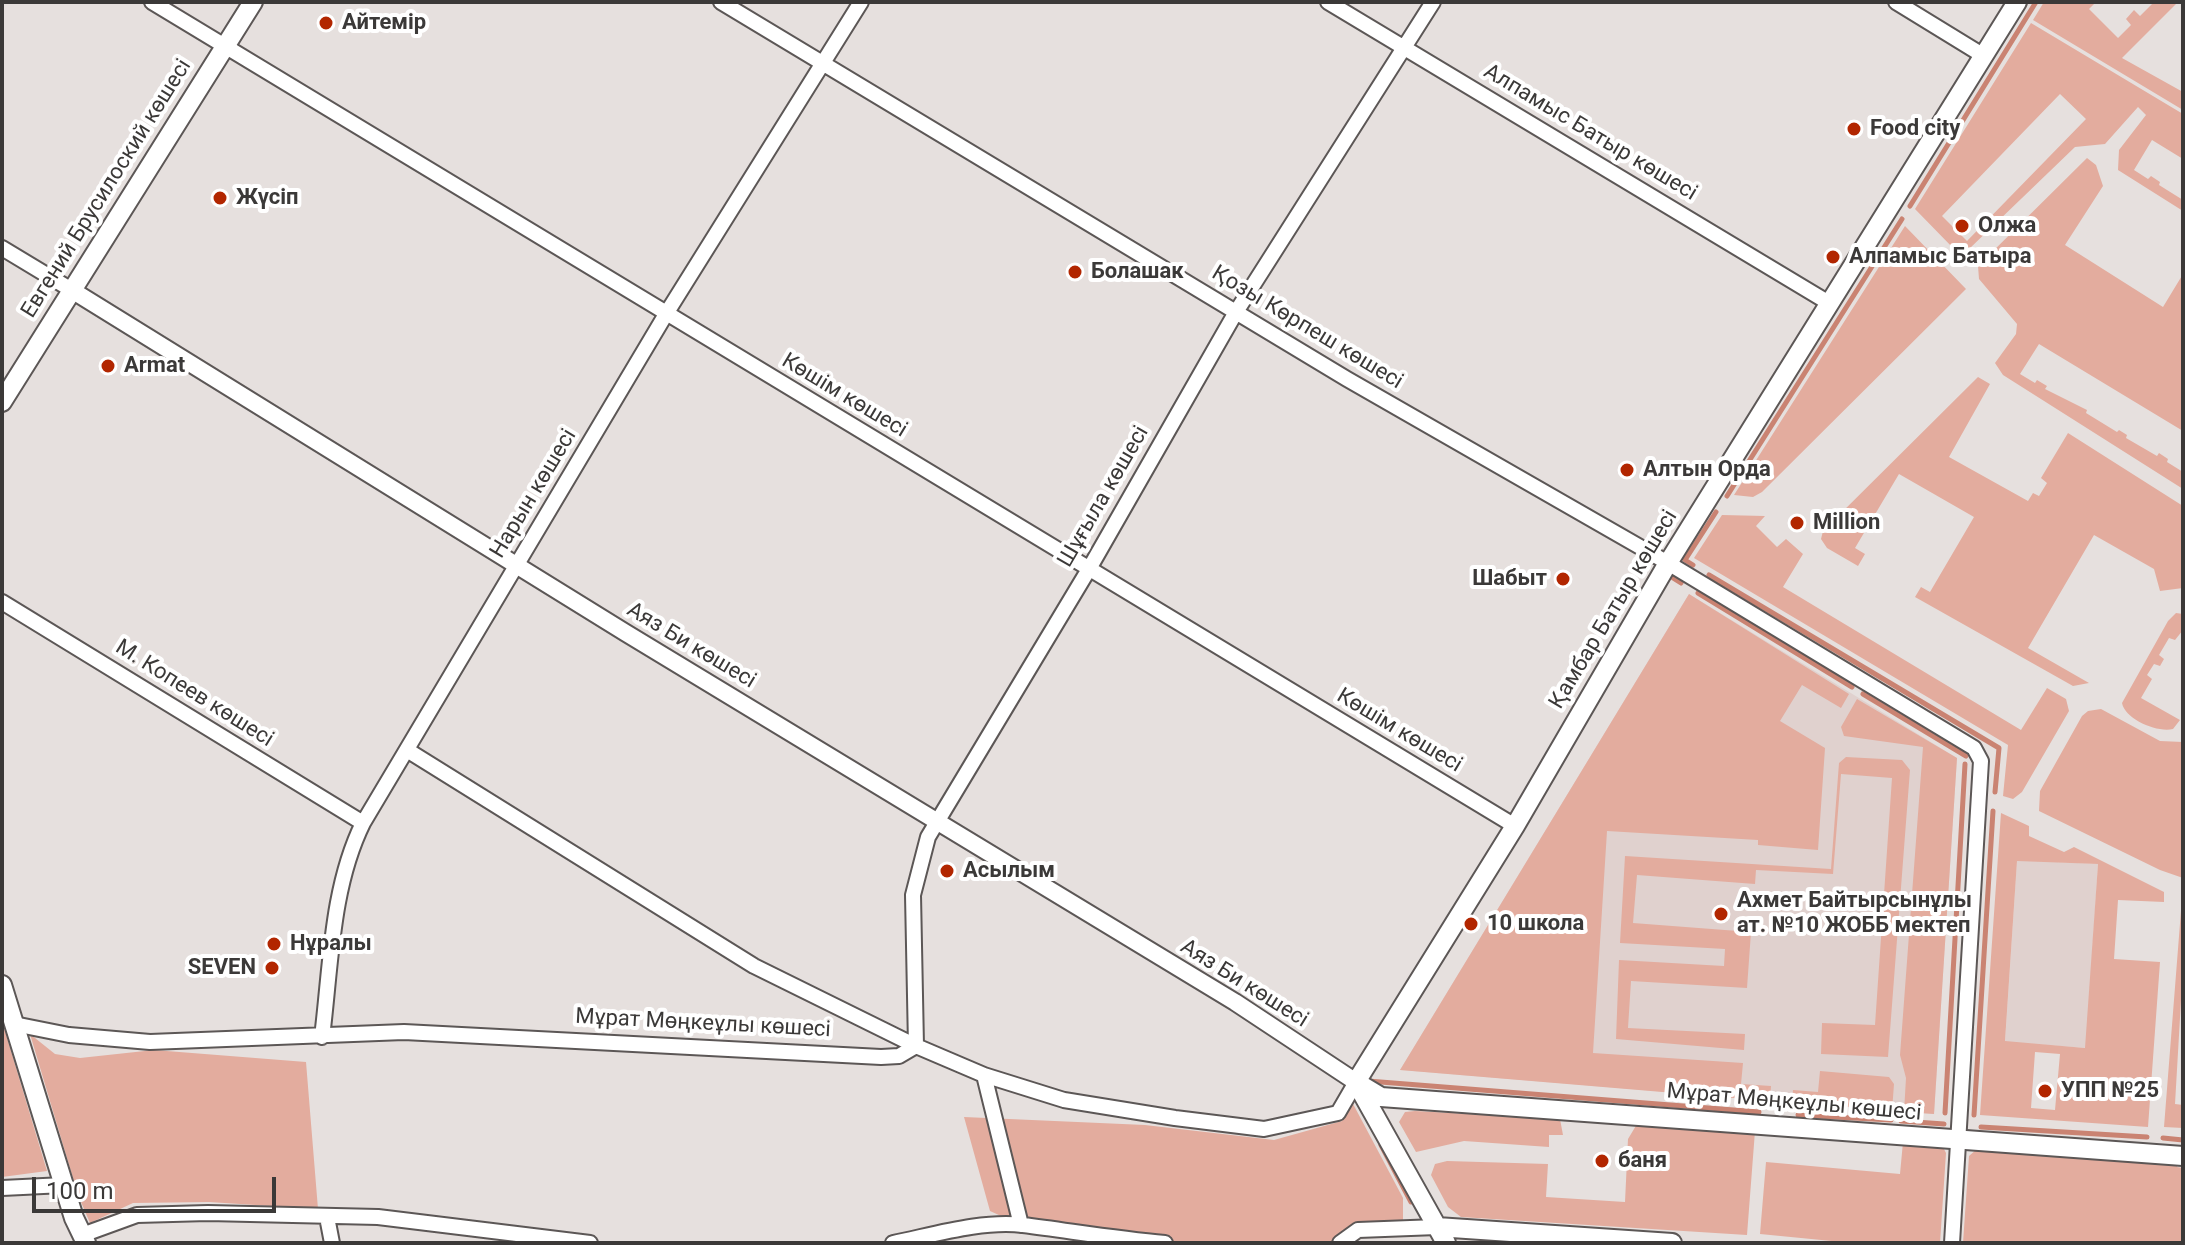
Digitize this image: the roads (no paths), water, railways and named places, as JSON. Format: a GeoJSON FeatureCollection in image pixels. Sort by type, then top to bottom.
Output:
{"type":"FeatureCollection","features":[{"type":"Feature","properties":{"kind":"main road","name":"Евгений Брусилоский көшесі"},"geometry":{"type":"LineString","coordinates":[[2,402],[70,289],[253,2]]}},
{"type":"Feature","properties":{"kind":"main road","name":"Қамбар Батыр көшесі"},"geometry":{"type":"LineString","coordinates":[[1356,1082],[1515,826],[1668,563],[2017,2]]}},
{"type":"Feature","properties":{"kind":"main road"},"geometry":{"type":"LineString","coordinates":[[2,985],[64,1185],[84,1239]]}},
{"type":"Feature","properties":{"kind":"main road","name":"Мұрат Мөңкеұлы көшесі"},"geometry":{"type":"LineString","coordinates":[[1356,1082],[1381,1097],[2183,1156]]}},
{"type":"Feature","properties":{"kind":"main road"},"geometry":{"type":"LineString","coordinates":[[1356,1082],[1441,1235],[1672,1243]]}},
{"type":"Feature","properties":{"kind":"main road"},"geometry":{"type":"LineString","coordinates":[[1377,1121],[1385,1108],[1401,1098]]}},
{"type":"Feature","properties":{"kind":"street","name":"Көшім көшесі"},"geometry":{"type":"LineString","coordinates":[[152,2],[1515,826]]}},
{"type":"Feature","properties":{"kind":"street","name":"Қозы Көрпеш көшесі"},"geometry":{"type":"LineString","coordinates":[[721,2],[1236,312],[1668,563],[1979,754],[1959,1141]]}},
{"type":"Feature","properties":{"kind":"street","name":"Нарын көшесі"},"geometry":{"type":"LineString","coordinates":[[322,1037],[340,888],[351,847],[363,823],[666,314],[861,2]]}},
{"type":"Feature","properties":{"kind":"street","name":"Алпамыс Батыр көшесі"},"geometry":{"type":"LineString","coordinates":[[1328,2],[1829,303]]}},
{"type":"Feature","properties":{"kind":"street","name":"Шұғыла көшесі"},"geometry":{"type":"LineString","coordinates":[[916,1046],[913,895],[921,858],[936,821],[1089,569],[1236,312],[1433,2]]}},
{"type":"Feature","properties":{"kind":"street"},"geometry":{"type":"LineString","coordinates":[[1896,2],[1984,56]]}},
{"type":"Feature","properties":{"kind":"street","name":"Аяз Би көшесі"},"geometry":{"type":"LineString","coordinates":[[2,248],[517,566],[1235,1002],[1356,1082]]}},
{"type":"Feature","properties":{"kind":"street","name":"М. Копеев көшесі"},"geometry":{"type":"LineString","coordinates":[[2,602],[363,823]]}},
{"type":"Feature","properties":{"kind":"street"},"geometry":{"type":"LineString","coordinates":[[407,750],[754,966],[916,1046],[984,1075],[1064,1100],[1264,1129],[1338,1113],[1356,1082]]}},
{"type":"Feature","properties":{"kind":"street","name":"Мұрат Мөңкеұлы көшесі"},"geometry":{"type":"LineString","coordinates":[[14,1024],[69,1035],[150,1042],[404,1032],[881,1057],[899,1056],[916,1046]]}},
{"type":"Feature","properties":{"kind":"street"},"geometry":{"type":"LineString","coordinates":[[984,1075],[1021,1225]]}},
{"type":"Feature","properties":{"kind":"street"},"geometry":{"type":"LineString","coordinates":[[1952,1243],[1959,1141]]}},
{"type":"Feature","properties":{"kind":"street"},"geometry":{"type":"LineString","coordinates":[[2,1188],[64,1185]]}},
{"type":"Feature","properties":{"kind":"street"},"geometry":{"type":"LineString","coordinates":[[84,1239],[137,1215],[378,1217],[590,1243]]}},
{"type":"Feature","properties":{"kind":"street"},"geometry":{"type":"LineString","coordinates":[[327,1217],[332,1243]]}},
{"type":"Feature","properties":{"kind":"street"},"geometry":{"type":"LineString","coordinates":[[893,1243],[989,1226],[1021,1225],[1104,1238],[1165,1243]]}},
{"type":"Feature","properties":{"kind":"street"},"geometry":{"type":"LineString","coordinates":[[1340,1243],[1358,1230],[1441,1235]]}},
{"type":"Feature","properties":{"kind":"waterway"},"geometry":{"type":"LineString","coordinates":[[1910,206],[2036,2]]}},
{"type":"Feature","properties":{"kind":"waterway"},"geometry":{"type":"LineString","coordinates":[[1727,496],[1902,219]]}},
{"type":"Feature","properties":{"kind":"waterway"},"geometry":{"type":"LineString","coordinates":[[1693,565],[1685,560],[1716,512]]}},
{"type":"Feature","properties":{"kind":"waterway"},"geometry":{"type":"LineString","coordinates":[[1709,575],[1999,748],[1995,792]]}},
{"type":"Feature","properties":{"kind":"waterway"},"geometry":{"type":"LineString","coordinates":[[1673,578],[1681,583]]}},
{"type":"Feature","properties":{"kind":"waterway"},"geometry":{"type":"LineString","coordinates":[[1698,593],[1852,687]]}},
{"type":"Feature","properties":{"kind":"waterway"},"geometry":{"type":"LineString","coordinates":[[1863,694],[1966,756]]}},
{"type":"Feature","properties":{"kind":"waterway"},"geometry":{"type":"LineString","coordinates":[[1945,1113],[1965,764]]}},
{"type":"Feature","properties":{"kind":"waterway"},"geometry":{"type":"LineString","coordinates":[[1974,1115],[1993,811]]}},
{"type":"Feature","properties":{"kind":"waterway"},"geometry":{"type":"LineString","coordinates":[[1368,1081],[1759,1112]]}},
{"type":"Feature","properties":{"kind":"waterway"},"geometry":{"type":"LineString","coordinates":[[1798,1115],[1891,1120]]}},
{"type":"Feature","properties":{"kind":"waterway"},"geometry":{"type":"LineString","coordinates":[[1901,1121],[1944,1124]]}},
{"type":"Feature","properties":{"kind":"waterway"},"geometry":{"type":"LineString","coordinates":[[1981,1127],[2147,1137]]}},
{"type":"Feature","properties":{"kind":"waterway"},"geometry":{"type":"LineString","coordinates":[[2163,1138],[2183,1140]]}},
{"type":"Feature","properties":{"kind":"waterway"},"geometry":{"type":"LineString","coordinates":[[1381,1145],[1411,1202]]}},
{"type":"Feature","properties":{"kind":"place","name":"Айтемір"},"geometry":{"type":"Point","coordinates":[326,23]}},
{"type":"Feature","properties":{"kind":"place","name":"Food city"},"geometry":{"type":"Point","coordinates":[1854,129]}},
{"type":"Feature","properties":{"kind":"place","name":"Жүсіп"},"geometry":{"type":"Point","coordinates":[220,198]}},
{"type":"Feature","properties":{"kind":"place","name":"Олжа"},"geometry":{"type":"Point","coordinates":[1962,226]}},
{"type":"Feature","properties":{"kind":"place","name":"Алпамыс Батыра"},"geometry":{"type":"Point","coordinates":[1833,257]}},
{"type":"Feature","properties":{"kind":"place","name":"Болашак"},"geometry":{"type":"Point","coordinates":[1075,272]}},
{"type":"Feature","properties":{"kind":"place","name":"Armat"},"geometry":{"type":"Point","coordinates":[108,366]}},
{"type":"Feature","properties":{"kind":"place","name":"Алтын Орда"},"geometry":{"type":"Point","coordinates":[1627,470]}},
{"type":"Feature","properties":{"kind":"place","name":"Million"},"geometry":{"type":"Point","coordinates":[1797,523]}},
{"type":"Feature","properties":{"kind":"place","name":"Шабыт"},"geometry":{"type":"Point","coordinates":[1563,579]}},
{"type":"Feature","properties":{"kind":"place","name":"Асылым"},"geometry":{"type":"Point","coordinates":[947,871]}},
{"type":"Feature","properties":{"kind":"place","name":"Ахмет Байтырсынұлы ат. №10 ЖОББ мектеп"},"geometry":{"type":"Point","coordinates":[1721,914]}},
{"type":"Feature","properties":{"kind":"place","name":"10 школа"},"geometry":{"type":"Point","coordinates":[1471,924]}},
{"type":"Feature","properties":{"kind":"place","name":"Нұралы"},"geometry":{"type":"Point","coordinates":[274,944]}},
{"type":"Feature","properties":{"kind":"place","name":"SEVEN"},"geometry":{"type":"Point","coordinates":[272,968]}},
{"type":"Feature","properties":{"kind":"place","name":"УПП №25"},"geometry":{"type":"Point","coordinates":[2045,1091]}},
{"type":"Feature","properties":{"kind":"place","name":"баня"},"geometry":{"type":"Point","coordinates":[1602,1161]}}]}
